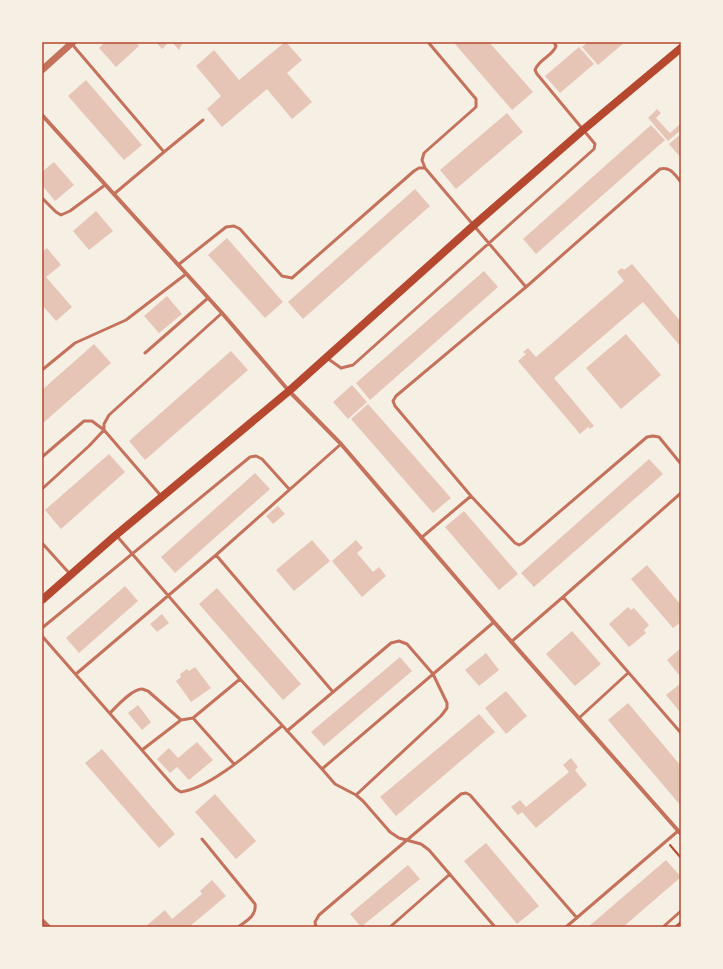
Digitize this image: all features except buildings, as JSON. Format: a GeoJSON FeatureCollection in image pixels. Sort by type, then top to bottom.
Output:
{"type":"FeatureCollection","features":[{"type":"Feature","properties":{"kind":"main road"},"geometry":{"type":"LineString","coordinates":[[42,600],[116,535],[328,358],[473,226],[583,130],[681,48]]}},
{"type":"Feature","properties":{"kind":"street"},"geometry":{"type":"LineString","coordinates":[[42,70],[71,43]]}},
{"type":"Feature","properties":{"kind":"street"},"geometry":{"type":"LineString","coordinates":[[42,115],[113,195],[222,313],[289,391],[341,444],[511,642],[680,832]]}},
{"type":"Feature","properties":{"kind":"street"},"geometry":{"type":"LineString","coordinates":[[42,922],[47,927]]}},
{"type":"Feature","properties":{"kind":"lane"},"geometry":{"type":"LineString","coordinates":[[428,42],[477,102],[476,107],[424,153],[422,160],[425,168],[526,287]]}},
{"type":"Feature","properties":{"kind":"lane"},"geometry":{"type":"LineString","coordinates":[[328,358],[341,368],[353,365],[594,149],[595,144],[535,70],[536,66],[555,50],[556,46],[554,42]]}},
{"type":"Feature","properties":{"kind":"lane"},"geometry":{"type":"LineString","coordinates":[[71,43],[164,152]]}},
{"type":"Feature","properties":{"kind":"lane"},"geometry":{"type":"LineString","coordinates":[[113,195],[203,120]]}},
{"type":"Feature","properties":{"kind":"lane"},"geometry":{"type":"LineString","coordinates":[[178,265],[226,227],[234,226],[240,229],[282,276],[292,278],[414,171],[419,168],[425,168]]}},
{"type":"Feature","properties":{"kind":"lane"},"geometry":{"type":"LineString","coordinates":[[681,182],[670,170],[666,168],[660,169],[526,287],[396,396],[393,401],[395,406],[471,496],[515,544],[519,545],[647,437],[659,437],[681,464]]}},
{"type":"Feature","properties":{"kind":"lane"},"geometry":{"type":"LineString","coordinates":[[42,198],[56,212],[62,215],[70,211],[105,185]]}},
{"type":"Feature","properties":{"kind":"lane"},"geometry":{"type":"LineString","coordinates":[[42,370],[75,343],[126,320],[186,274]]}},
{"type":"Feature","properties":{"kind":"lane"},"geometry":{"type":"LineString","coordinates":[[145,353],[208,298]]}},
{"type":"Feature","properties":{"kind":"lane"},"geometry":{"type":"LineString","coordinates":[[42,489],[89,446],[104,430],[104,424],[109,415],[222,313]]}},
{"type":"Feature","properties":{"kind":"lane"},"geometry":{"type":"LineString","coordinates":[[42,457],[84,421],[92,420],[104,430],[162,497]]}},
{"type":"Feature","properties":{"kind":"lane"},"geometry":{"type":"LineString","coordinates":[[76,674],[216,555],[341,444]]}},
{"type":"Feature","properties":{"kind":"lane"},"geometry":{"type":"LineString","coordinates":[[42,628],[250,457],[256,456],[262,459],[289,489]]}},
{"type":"Feature","properties":{"kind":"lane"},"geometry":{"type":"LineString","coordinates":[[511,642],[681,493]]}},
{"type":"Feature","properties":{"kind":"lane"},"geometry":{"type":"LineString","coordinates":[[421,538],[471,496]]}},
{"type":"Feature","properties":{"kind":"lane"},"geometry":{"type":"LineString","coordinates":[[116,535],[282,726],[335,784],[356,795],[390,832],[399,838],[421,844],[425,847],[495,927]]}},
{"type":"Feature","properties":{"kind":"lane"},"geometry":{"type":"LineString","coordinates":[[42,542],[71,575]]}},
{"type":"Feature","properties":{"kind":"lane"},"geometry":{"type":"LineString","coordinates":[[216,555],[333,692]]}},
{"type":"Feature","properties":{"kind":"lane"},"geometry":{"type":"LineString","coordinates":[[563,596],[681,733]]}},
{"type":"Feature","properties":{"kind":"lane"},"geometry":{"type":"LineString","coordinates":[[322,769],[494,622]]}},
{"type":"Feature","properties":{"kind":"lane"},"geometry":{"type":"LineString","coordinates":[[42,636],[176,789],[182,792],[189,791],[212,779],[234,764],[282,726]]}},
{"type":"Feature","properties":{"kind":"lane"},"geometry":{"type":"LineString","coordinates":[[287,731],[391,644],[396,641],[407,644],[433,674],[447,703],[446,708],[440,716],[356,795]]}},
{"type":"Feature","properties":{"kind":"lane"},"geometry":{"type":"LineString","coordinates":[[579,718],[628,673]]}},
{"type":"Feature","properties":{"kind":"lane"},"geometry":{"type":"LineString","coordinates":[[142,750],[181,720],[193,718],[240,678]]}},
{"type":"Feature","properties":{"kind":"lane"},"geometry":{"type":"LineString","coordinates":[[110,713],[130,694],[142,689],[154,694],[181,720]]}},
{"type":"Feature","properties":{"kind":"lane"},"geometry":{"type":"LineString","coordinates":[[193,718],[234,764]]}},
{"type":"Feature","properties":{"kind":"lane"},"geometry":{"type":"LineString","coordinates":[[316,927],[315,922],[319,915],[461,794],[466,793],[470,795],[577,918]]}},
{"type":"Feature","properties":{"kind":"lane"},"geometry":{"type":"LineString","coordinates":[[566,927],[667,841],[680,832]]}},
{"type":"Feature","properties":{"kind":"lane"},"geometry":{"type":"LineString","coordinates":[[202,839],[256,904],[256,909],[253,915],[238,927]]}},
{"type":"Feature","properties":{"kind":"lane"},"geometry":{"type":"LineString","coordinates":[[390,927],[450,874]]}},
{"type":"Feature","properties":{"kind":"lane"},"geometry":{"type":"LineString","coordinates":[[663,927],[681,911]]}},
{"type":"Feature","properties":{"kind":"path"},"geometry":{"type":"LineString","coordinates":[[667,841],[681,858]]}},
{"type":"Feature","properties":{"kind":"path"},"geometry":{"type":"LineString","coordinates":[[675,927],[681,922]]}}]}
